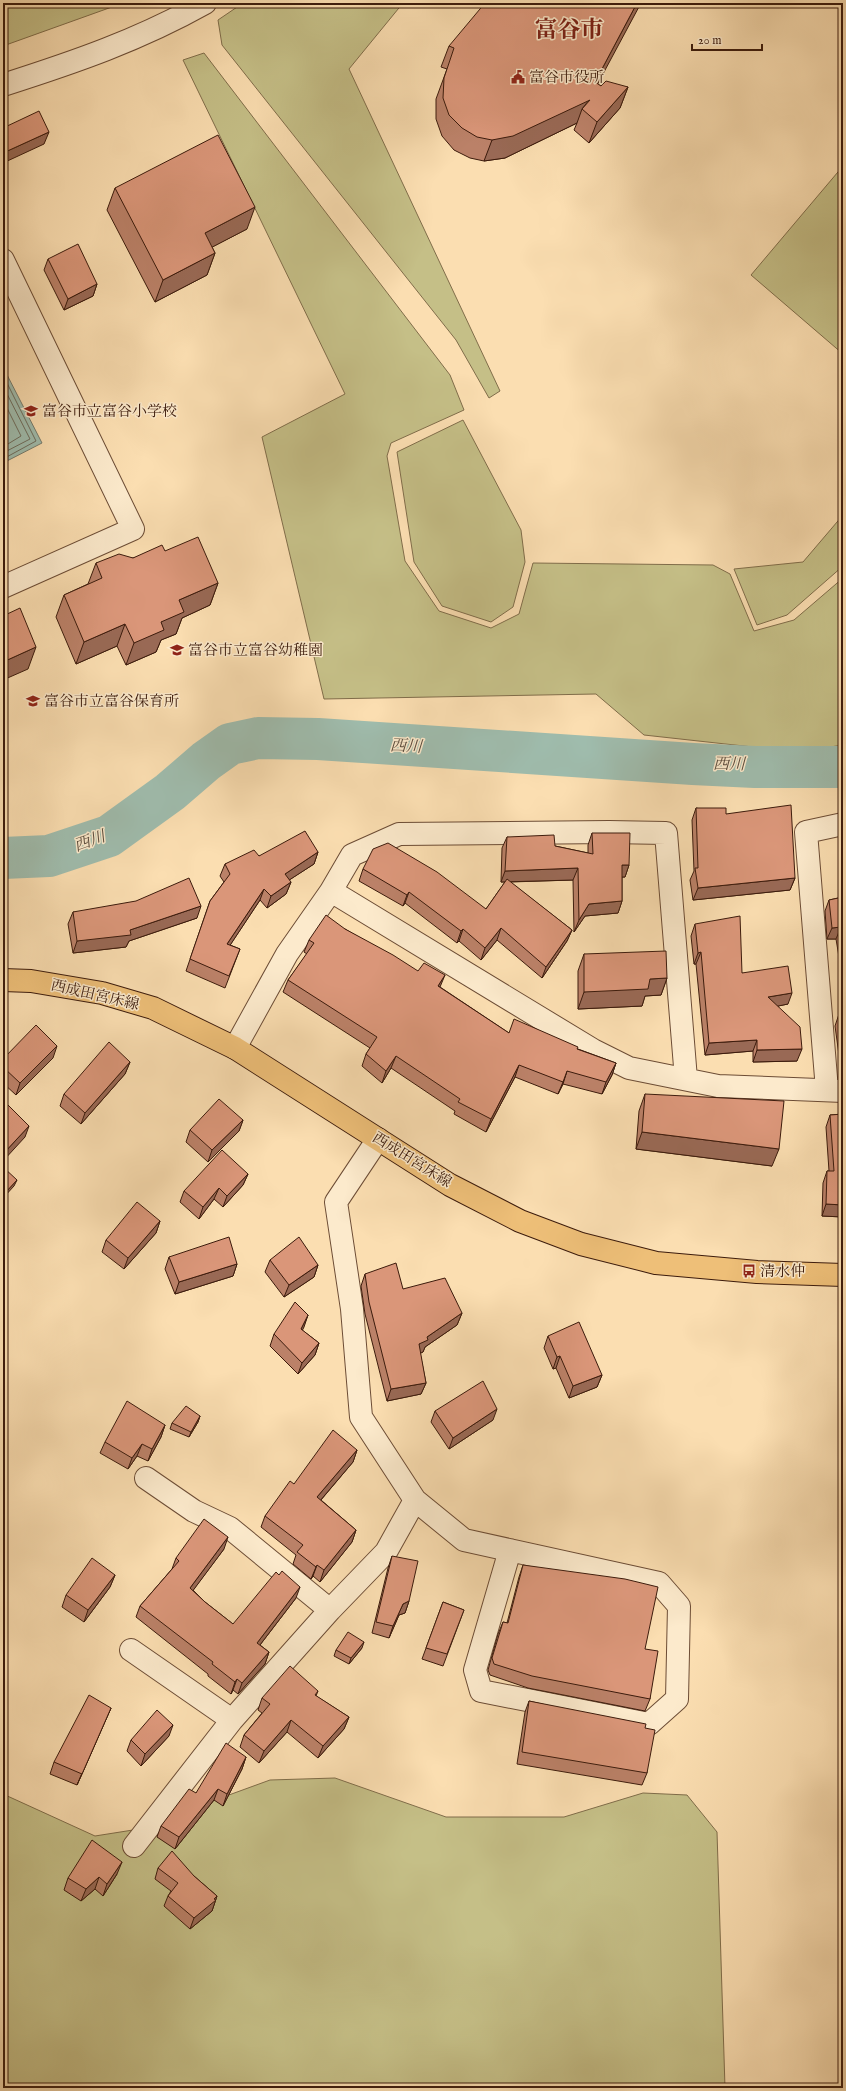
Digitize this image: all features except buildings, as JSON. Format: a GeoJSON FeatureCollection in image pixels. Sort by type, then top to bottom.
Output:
{"type":"FeatureCollection","features":[{"type":"Feature","properties":{"kind":"main road","name":"西成田宮床線"},"geometry":{"type":"LineString","coordinates":[[3,980],[31,982],[102,993],[146,1006],[235,1048],[450,1184],[520,1221],[581,1244],[656,1263],[757,1272],[843,1275]]}},
{"type":"Feature","properties":{"kind":"street"},"geometry":{"type":"LineString","coordinates":[[3,85],[85,59],[165,25],[205,3]]}},
{"type":"Feature","properties":{"kind":"street"},"geometry":{"type":"LineString","coordinates":[[3,260],[133,529],[3,587]]}},
{"type":"Feature","properties":{"kind":"street"},"geometry":{"type":"LineString","coordinates":[[331,891],[592,1050],[629,1068],[718,1086],[835,1091],[806,832],[843,824]]}},
{"type":"Feature","properties":{"kind":"street"},"geometry":{"type":"LineString","coordinates":[[235,1048],[287,954],[331,891],[352,855],[399,834],[609,832],[666,833],[686,1079]]}},
{"type":"Feature","properties":{"kind":"street"},"geometry":{"type":"LineString","coordinates":[[378,1139],[336,1202],[352,1309],[361,1417],[415,1500],[464,1540],[510,1550],[659,1584],[679,1606],[677,1699],[649,1724],[481,1691],[474,1670],[510,1550]]}},
{"type":"Feature","properties":{"kind":"street"},"geometry":{"type":"LineString","coordinates":[[146,1478],[194,1511],[230,1528],[330,1610]]}},
{"type":"Feature","properties":{"kind":"street"},"geometry":{"type":"LineString","coordinates":[[134,1846],[232,1720],[330,1610],[386,1552],[415,1500]]}},
{"type":"Feature","properties":{"kind":"street"},"geometry":{"type":"LineString","coordinates":[[131,1650],[232,1720]]}},
{"type":"Feature","properties":{"kind":"shaded area"},"geometry":{"type":"Polygon","coordinates":[[[3,3],[123,3],[3,46],[3,3]]]}},
{"type":"Feature","properties":{"kind":"shaded area"},"geometry":{"type":"Polygon","coordinates":[[[243,3],[403,3],[349,69],[500,391],[489,398],[456,340],[222,45],[218,20],[243,3]]]}},
{"type":"Feature","properties":{"kind":"shaded area"},"geometry":{"type":"Polygon","coordinates":[[[204,53],[450,375],[464,410],[391,443],[387,456],[405,561],[439,611],[491,628],[519,614],[533,563],[713,565],[730,574],[754,631],[794,620],[843,578],[843,745],[798,752],[644,735],[596,694],[324,699],[262,437],[345,394],[183,60],[204,53]]]}},
{"type":"Feature","properties":{"kind":"shaded area"},"geometry":{"type":"Polygon","coordinates":[[[843,166],[843,354],[751,275],[843,166]]]}},
{"type":"Feature","properties":{"kind":"shaded area"},"geometry":{"type":"Polygon","coordinates":[[[463,420],[521,530],[525,562],[513,607],[491,622],[442,606],[414,562],[397,452],[463,420]]]}},
{"type":"Feature","properties":{"kind":"shaded area"},"geometry":{"type":"Polygon","coordinates":[[[843,515],[843,566],[787,615],[757,625],[734,569],[803,562],[843,515]]]}},
{"type":"Feature","properties":{"kind":"shaded area"},"geometry":{"type":"Polygon","coordinates":[[[335,1778],[446,1817],[564,1817],[643,1793],[687,1795],[717,1832],[725,2088],[3,2088],[3,1794],[95,1836],[133,1830],[270,1780],[335,1778]]]}},
{"type":"Feature","properties":{"kind":"water"},"geometry":{"type":"Polygon","coordinates":[[[3,367],[42,443],[3,463],[3,367]]]}},
{"type":"Feature","properties":{"kind":"waterway","name":"西川"},"geometry":{"type":"LineString","coordinates":[[3,858],[49,856],[109,836],[170,792],[206,761],[230,744],[258,738],[318,739],[693,764],[755,767],[843,767]]}},
{"type":"Feature","properties":{"kind":"place","name":"富谷市役所"},"geometry":{"type":"Point","coordinates":[518,77]}},
{"type":"Feature","properties":{"kind":"place","name":"富谷市立富谷小学校"},"geometry":{"type":"Point","coordinates":[31,411]}},
{"type":"Feature","properties":{"kind":"place","name":"富谷市立富谷幼稚園"},"geometry":{"type":"Point","coordinates":[177,650]}},
{"type":"Feature","properties":{"kind":"place","name":"富谷市立富谷保育所"},"geometry":{"type":"Point","coordinates":[33,701]}},
{"type":"Feature","properties":{"kind":"place","name":"清水仲"},"geometry":{"type":"Point","coordinates":[749,1271]}},
{"type":"Feature","properties":{"kind":"district","name":"富谷市"},"geometry":{"type":"Point","coordinates":[569,30]}}]}
